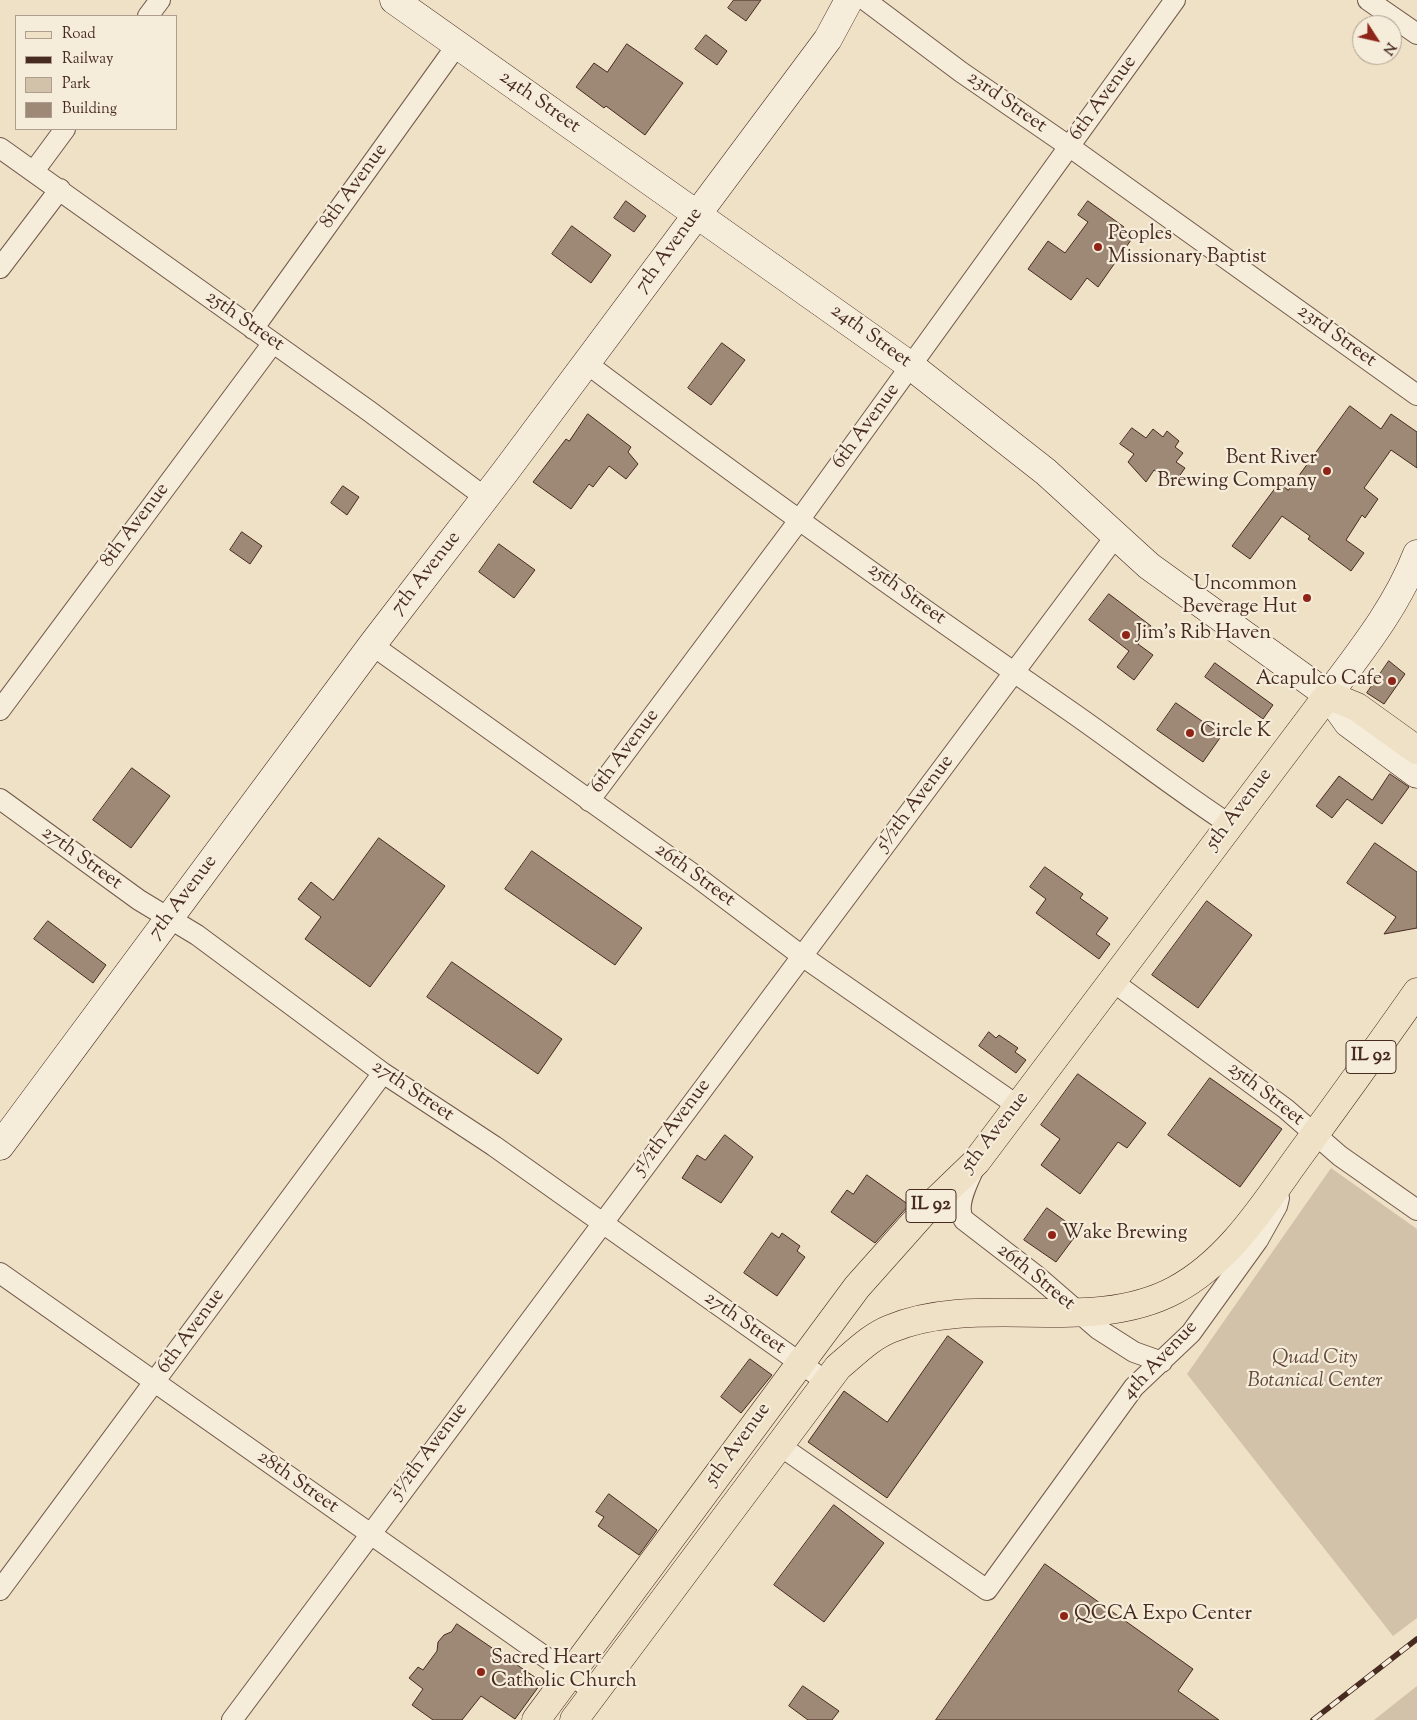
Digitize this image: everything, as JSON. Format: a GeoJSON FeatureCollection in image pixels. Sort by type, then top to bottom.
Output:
{"type":"FeatureCollection","features":[{"type":"Feature","properties":{"kind":"main road","name":"24th Street"},"geometry":{"type":"LineString","coordinates":[[1328,695],[1357,707],[1417,750]]}},
{"type":"Feature","properties":{"kind":"main road","name":"5th Avenue"},"geometry":{"type":"LineString","coordinates":[[536,1720],[862,1281],[922,1214],[976,1162],[1328,695]]}},
{"type":"Feature","properties":{"kind":"main road","name":"IL 92"},"geometry":{"type":"LineString","coordinates":[[1320,1128],[1417,992]]}},
{"type":"Feature","properties":{"kind":"main road","name":"5th Avenue"},"geometry":{"type":"LineString","coordinates":[[574,1720],[838,1367],[863,1345],[888,1330],[920,1318],[950,1314],[1113,1310],[1145,1302],[1175,1290],[1226,1252],[1320,1128]]}},
{"type":"Feature","properties":{"kind":"street"},"geometry":{"type":"LineString","coordinates":[[149,15],[160,0]]}},
{"type":"Feature","properties":{"kind":"street","name":"24th Street"},"geometry":{"type":"LineString","coordinates":[[394,0],[911,366],[1046,472],[1115,537],[1150,566],[1328,695],[1348,723],[1417,774]]}},
{"type":"Feature","properties":{"kind":"street","name":"7th Avenue"},"geometry":{"type":"LineString","coordinates":[[0,1146],[372,645],[486,498],[828,39],[849,0]]}},
{"type":"Feature","properties":{"kind":"street","name":"23rd Street"},"geometry":{"type":"LineString","coordinates":[[865,0],[961,72],[1070,147],[1417,395]]}},
{"type":"Feature","properties":{"kind":"street","name":"6th Avenue"},"geometry":{"type":"LineString","coordinates":[[589,801],[800,519],[1175,0]]}},
{"type":"Feature","properties":{"kind":"street"},"geometry":{"type":"LineString","coordinates":[[1368,0],[1417,34]]}},
{"type":"Feature","properties":{"kind":"street","name":"8th Avenue"},"geometry":{"type":"LineString","coordinates":[[254,329],[457,45]]}},
{"type":"Feature","properties":{"kind":"street"},"geometry":{"type":"LineString","coordinates":[[34,171],[64,130]]}},
{"type":"Feature","properties":{"kind":"street","name":"25th Street"},"geometry":{"type":"LineString","coordinates":[[0,148],[60,189],[486,498]]}},
{"type":"Feature","properties":{"kind":"street"},"geometry":{"type":"LineString","coordinates":[[0,268],[60,189]]}},
{"type":"Feature","properties":{"kind":"street","name":"8th Avenue"},"geometry":{"type":"LineString","coordinates":[[0,710],[273,343]]}},
{"type":"Feature","properties":{"kind":"street","name":"25th Street"},"geometry":{"type":"LineString","coordinates":[[586,363],[800,519],[1123,748],[1189,798],[1230,824]]}},
{"type":"Feature","properties":{"kind":"street","name":"5½th Avenue"},"geometry":{"type":"LineString","coordinates":[[232,1720],[601,1223],[1115,537]]}},
{"type":"Feature","properties":{"kind":"street","name":"5th Avenue"},"geometry":{"type":"LineString","coordinates":[[1328,695],[1399,595],[1417,554]]}},
{"type":"Feature","properties":{"kind":"street","name":"26th Street"},"geometry":{"type":"LineString","coordinates":[[372,645],[697,877],[802,956],[1018,1106]]}},
{"type":"Feature","properties":{"kind":"street","name":"27th Street"},"geometry":{"type":"LineString","coordinates":[[0,799],[59,844],[168,919],[197,935],[383,1073],[494,1146],[827,1382]]}},
{"type":"Feature","properties":{"kind":"street","name":"25th Street"},"geometry":{"type":"LineString","coordinates":[[1112,981],[1286,1109],[1320,1128],[1340,1156],[1417,1210]]}},
{"type":"Feature","properties":{"kind":"street","name":"6th Avenue"},"geometry":{"type":"LineString","coordinates":[[0,1590],[383,1073]]}},
{"type":"Feature","properties":{"kind":"street","name":"26th Street"},"geometry":{"type":"LineString","coordinates":[[976,1162],[960,1207],[960,1214],[976,1231],[1038,1277],[1075,1311],[1134,1352],[1162,1362]]}},
{"type":"Feature","properties":{"kind":"street","name":"4th Avenue"},"geometry":{"type":"LineString","coordinates":[[779,1445],[987,1590],[1134,1387],[1191,1333],[1258,1240],[1277,1206],[1286,1174]]}},
{"type":"Feature","properties":{"kind":"street","name":"28th Street"},"geometry":{"type":"LineString","coordinates":[[0,1273],[595,1692]]}},
{"type":"Feature","properties":{"kind":"green space","name":"Quad City Botanical Center"},"geometry":{"type":"Polygon","coordinates":[[[1331,1168],[1417,1229],[1417,1618],[1393,1636],[1187,1374],[1331,1168]]]}},
{"type":"Feature","properties":{"kind":"green space"},"geometry":{"type":"Polygon","coordinates":[[[1417,1686],[1417,1720],[1374,1720],[1417,1686]]]}},
{"type":"Feature","properties":{"kind":"building"},"geometry":{"type":"Polygon","coordinates":[[[734,0],[761,0],[746,21],[728,8],[734,0]]]}},
{"type":"Feature","properties":{"kind":"building"},"geometry":{"type":"Polygon","coordinates":[[[706,35],[727,51],[717,65],[695,49],[706,35]]]}},
{"type":"Feature","properties":{"kind":"building"},"geometry":{"type":"Polygon","coordinates":[[[627,44],[683,83],[645,135],[606,106],[604,108],[576,87],[594,63],[607,72],[627,44]]]}},
{"type":"Feature","properties":{"kind":"building"},"geometry":{"type":"Polygon","coordinates":[[[626,201],[646,216],[634,232],[614,218],[626,201]]]}},
{"type":"Feature","properties":{"kind":"building","name":"Peoples Missionary Baptist"},"geometry":{"type":"Polygon","coordinates":[[[1088,201],[1124,227],[1120,233],[1131,240],[1098,287],[1087,278],[1071,300],[1028,269],[1048,241],[1065,253],[1088,222],[1078,215],[1088,201]]]}},
{"type":"Feature","properties":{"kind":"building"},"geometry":{"type":"Polygon","coordinates":[[[572,226],[611,255],[591,283],[552,254],[572,226]]]}},
{"type":"Feature","properties":{"kind":"building"},"geometry":{"type":"Polygon","coordinates":[[[722,343],[745,360],[711,405],[688,388],[722,343]]]}},
{"type":"Feature","properties":{"kind":"building"},"geometry":{"type":"Polygon","coordinates":[[[1350,406],[1381,429],[1391,414],[1417,432],[1417,468],[1391,450],[1364,488],[1378,499],[1365,518],[1362,515],[1346,540],[1364,553],[1351,571],[1308,539],[1310,536],[1282,516],[1250,559],[1232,546],[1279,483],[1288,490],[1350,406]]]}},
{"type":"Feature","properties":{"kind":"building"},"geometry":{"type":"Polygon","coordinates":[[[588,414],[631,447],[628,452],[638,464],[626,479],[609,466],[593,487],[589,484],[571,509],[533,482],[566,439],[569,441],[588,414]]]}},
{"type":"Feature","properties":{"kind":"building"},"geometry":{"type":"Polygon","coordinates":[[[1132,428],[1146,438],[1153,429],[1163,437],[1167,431],[1179,441],[1175,447],[1183,453],[1176,462],[1185,468],[1173,485],[1154,470],[1146,482],[1128,462],[1134,454],[1120,444],[1132,428]]]}},
{"type":"Feature","properties":{"kind":"building"},"geometry":{"type":"Polygon","coordinates":[[[343,486],[359,497],[347,515],[331,503],[343,486]]]}},
{"type":"Feature","properties":{"kind":"building"},"geometry":{"type":"Polygon","coordinates":[[[242,532],[262,546],[250,564],[230,550],[242,532]]]}},
{"type":"Feature","properties":{"kind":"building"},"geometry":{"type":"Polygon","coordinates":[[[499,544],[535,570],[514,598],[479,572],[499,544]]]}},
{"type":"Feature","properties":{"kind":"building","name":"Jim's Rib Haven"},"geometry":{"type":"Polygon","coordinates":[[[1109,594],[1151,626],[1138,644],[1153,655],[1134,680],[1117,667],[1129,651],[1089,620],[1109,594]]]}},
{"type":"Feature","properties":{"kind":"building","name":"Acapulco Cafe"},"geometry":{"type":"Polygon","coordinates":[[[1389,661],[1405,674],[1384,704],[1367,693],[1389,661]]]}},
{"type":"Feature","properties":{"kind":"building"},"geometry":{"type":"Polygon","coordinates":[[[1215,663],[1273,705],[1263,719],[1205,677],[1215,663]]]}},
{"type":"Feature","properties":{"kind":"building","name":"Circle K"},"geometry":{"type":"Polygon","coordinates":[[[1176,703],[1222,735],[1203,762],[1157,730],[1176,703]]]}},
{"type":"Feature","properties":{"kind":"building"},"geometry":{"type":"Polygon","coordinates":[[[132,768],[170,796],[131,848],[93,820],[132,768]]]}},
{"type":"Feature","properties":{"kind":"building"},"geometry":{"type":"Polygon","coordinates":[[[1390,774],[1409,787],[1382,824],[1347,799],[1332,818],[1316,806],[1339,776],[1372,800],[1390,774]]]}},
{"type":"Feature","properties":{"kind":"building"},"geometry":{"type":"Polygon","coordinates":[[[379,838],[445,886],[370,987],[305,939],[321,917],[298,899],[311,882],[333,900],[379,838]]]}},
{"type":"Feature","properties":{"kind":"building"},"geometry":{"type":"Polygon","coordinates":[[[1375,843],[1417,872],[1417,928],[1384,934],[1396,917],[1347,883],[1375,843]]]}},
{"type":"Feature","properties":{"kind":"building"},"geometry":{"type":"Polygon","coordinates":[[[532,851],[642,928],[615,965],[505,889],[532,851]]]}},
{"type":"Feature","properties":{"kind":"building"},"geometry":{"type":"Polygon","coordinates":[[[1045,867],[1083,894],[1080,898],[1108,918],[1096,934],[1110,944],[1099,959],[1036,913],[1046,899],[1030,887],[1045,867]]]}},
{"type":"Feature","properties":{"kind":"building"},"geometry":{"type":"Polygon","coordinates":[[[1207,901],[1252,935],[1198,1008],[1152,975],[1207,901]]]}},
{"type":"Feature","properties":{"kind":"building"},"geometry":{"type":"Polygon","coordinates":[[[48,921],[106,965],[93,983],[34,939],[48,921]]]}},
{"type":"Feature","properties":{"kind":"building"},"geometry":{"type":"Polygon","coordinates":[[[452,962],[562,1039],[538,1074],[427,997],[452,962]]]}},
{"type":"Feature","properties":{"kind":"building"},"geometry":{"type":"Polygon","coordinates":[[[989,1032],[996,1038],[999,1035],[1018,1048],[1015,1052],[1026,1060],[1016,1073],[979,1046],[989,1032]]]}},
{"type":"Feature","properties":{"kind":"building"},"geometry":{"type":"Polygon","coordinates":[[[1078,1074],[1146,1123],[1127,1148],[1118,1142],[1080,1194],[1041,1165],[1060,1139],[1041,1125],[1078,1074]]]}},
{"type":"Feature","properties":{"kind":"building"},"geometry":{"type":"Polygon","coordinates":[[[1210,1078],[1282,1129],[1240,1187],[1168,1135],[1210,1078]]]}},
{"type":"Feature","properties":{"kind":"building"},"geometry":{"type":"Polygon","coordinates":[[[725,1135],[753,1157],[721,1203],[682,1178],[697,1155],[705,1160],[725,1135]]]}},
{"type":"Feature","properties":{"kind":"building"},"geometry":{"type":"Polygon","coordinates":[[[867,1175],[909,1205],[875,1243],[831,1212],[847,1190],[853,1194],[867,1175]]]}},
{"type":"Feature","properties":{"kind":"building","name":"Wake Brewing"},"geometry":{"type":"Polygon","coordinates":[[[1047,1208],[1079,1231],[1056,1262],[1024,1240],[1047,1208]]]}},
{"type":"Feature","properties":{"kind":"building"},"geometry":{"type":"Polygon","coordinates":[[[772,1233],[779,1238],[782,1233],[800,1246],[797,1251],[805,1257],[777,1296],[744,1273],[772,1233]]]}},
{"type":"Feature","properties":{"kind":"building"},"geometry":{"type":"Polygon","coordinates":[[[948,1336],[983,1362],[887,1498],[808,1442],[844,1391],[887,1422],[948,1336]]]}},
{"type":"Feature","properties":{"kind":"building"},"geometry":{"type":"Polygon","coordinates":[[[750,1359],[772,1375],[741,1413],[721,1397],[750,1359]]]}},
{"type":"Feature","properties":{"kind":"building"},"geometry":{"type":"Polygon","coordinates":[[[609,1494],[657,1530],[639,1555],[598,1526],[604,1517],[596,1512],[609,1494]]]}},
{"type":"Feature","properties":{"kind":"building"},"geometry":{"type":"Polygon","coordinates":[[[834,1505],[884,1543],[824,1622],[774,1585],[834,1505]]]}},
{"type":"Feature","properties":{"kind":"building","name":"QCCA Expo Center"},"geometry":{"type":"Polygon","coordinates":[[[1045,1564],[1193,1669],[1178,1691],[1219,1720],[936,1720],[1045,1564]]]}},
{"type":"Feature","properties":{"kind":"building","name":"Sacred Heart Catholic Church"},"geometry":{"type":"Polygon","coordinates":[[[457,1624],[542,1682],[515,1719],[481,1696],[462,1720],[433,1720],[412,1705],[423,1689],[409,1678],[418,1667],[423,1670],[437,1651],[438,1642],[444,1635],[451,1632],[457,1624]]]}},
{"type":"Feature","properties":{"kind":"building"},"geometry":{"type":"Polygon","coordinates":[[[803,1686],[839,1711],[832,1720],[808,1720],[789,1706],[803,1686]]]}},
{"type":"Feature","properties":{"kind":"railway"},"geometry":{"type":"LineString","coordinates":[[1313,1720],[1417,1639]]}},
{"type":"Feature","properties":{"kind":"place","name":"Peoples Missionary Baptist"},"geometry":{"type":"Point","coordinates":[1098,247]}},
{"type":"Feature","properties":{"kind":"place","name":"Bent River Brewing Company"},"geometry":{"type":"Point","coordinates":[1327,471]}},
{"type":"Feature","properties":{"kind":"place","name":"Uncommon Beverage Hut"},"geometry":{"type":"Point","coordinates":[1307,598]}},
{"type":"Feature","properties":{"kind":"place","name":"Jim's Rib Haven"},"geometry":{"type":"Point","coordinates":[1126,635]}},
{"type":"Feature","properties":{"kind":"place","name":"Acapulco Cafe"},"geometry":{"type":"Point","coordinates":[1392,681]}},
{"type":"Feature","properties":{"kind":"place","name":"Circle K"},"geometry":{"type":"Point","coordinates":[1190,733]}},
{"type":"Feature","properties":{"kind":"place","name":"Wake Brewing"},"geometry":{"type":"Point","coordinates":[1052,1235]}},
{"type":"Feature","properties":{"kind":"place","name":"QCCA Expo Center"},"geometry":{"type":"Point","coordinates":[1064,1616]}},
{"type":"Feature","properties":{"kind":"place","name":"Sacred Heart Catholic Church"},"geometry":{"type":"Point","coordinates":[481,1672]}}]}
